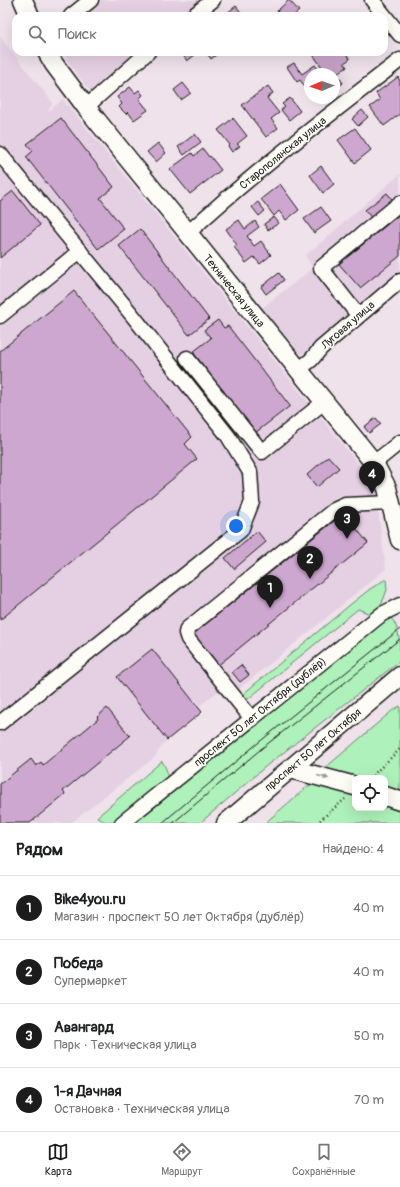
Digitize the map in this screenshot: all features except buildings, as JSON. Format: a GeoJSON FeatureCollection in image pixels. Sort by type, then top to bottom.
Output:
{"type":"FeatureCollection","features":[{"type":"Feature","properties":{"kind":"main road"},"geometry":{"type":"LineString","coordinates":[[23,0],[28,12]]}},
{"type":"Feature","properties":{"kind":"main road","name":"Техническая улица"},"geometry":{"type":"LineString","coordinates":[[49,56],[86,107],[374,463],[387,488],[400,540]]}},
{"type":"Feature","properties":{"kind":"main road","name":"проспект 50 лет Октября"},"geometry":{"type":"LineString","coordinates":[[226,823],[400,676]]}},
{"type":"Feature","properties":{"kind":"main road"},"geometry":{"type":"LineString","coordinates":[[291,769],[352,791]]}},
{"type":"Feature","properties":{"kind":"main road"},"geometry":{"type":"LineString","coordinates":[[388,797],[400,801]]}},
{"type":"Feature","properties":{"kind":"street"},"geometry":{"type":"LineString","coordinates":[[76,12],[91,0]]}},
{"type":"Feature","properties":{"kind":"street"},"geometry":{"type":"LineString","coordinates":[[198,12],[213,0]]}},
{"type":"Feature","properties":{"kind":"street"},"geometry":{"type":"LineString","coordinates":[[372,0],[382,12]]}},
{"type":"Feature","properties":{"kind":"street"},"geometry":{"type":"LineString","coordinates":[[388,20],[400,35]]}},
{"type":"Feature","properties":{"kind":"street"},"geometry":{"type":"LineString","coordinates":[[86,107],[143,56]]}},
{"type":"Feature","properties":{"kind":"street","name":"Старополянская улица"},"geometry":{"type":"LineString","coordinates":[[188,233],[291,146],[400,60]]}},
{"type":"Feature","properties":{"kind":"street"},"geometry":{"type":"LineString","coordinates":[[0,154],[133,316],[228,436],[250,472],[252,502],[241,530],[0,723]]}},
{"type":"Feature","properties":{"kind":"street"},"geometry":{"type":"LineString","coordinates":[[358,316],[321,268],[400,203]]}},
{"type":"Feature","properties":{"kind":"street"},"geometry":{"type":"LineString","coordinates":[[0,316],[80,251]]}},
{"type":"Feature","properties":{"kind":"street","name":"Луговая улица"},"geometry":{"type":"LineString","coordinates":[[298,370],[311,360],[321,348],[400,281]]}},
{"type":"Feature","properties":{"kind":"street"},"geometry":{"type":"LineString","coordinates":[[187,358],[262,452],[324,402]]}},
{"type":"Feature","properties":{"kind":"street"},"geometry":{"type":"LineString","coordinates":[[374,463],[400,442]]}},
{"type":"Feature","properties":{"kind":"street"},"geometry":{"type":"LineString","coordinates":[[252,719],[188,639],[186,633],[187,629],[334,510],[345,505],[391,503]]}},
{"type":"Feature","properties":{"kind":"street","name":"проспект 50 лет Октября (дублёр)"},"geometry":{"type":"LineString","coordinates":[[122,823],[382,614],[400,604]]}},
{"type":"Feature","properties":{"kind":"path"},"geometry":{"type":"LineString","coordinates":[[373,775],[400,749]]}},
{"type":"Feature","properties":{"kind":"path"},"geometry":{"type":"LineString","coordinates":[[317,823],[352,791]]}},
{"type":"Feature","properties":{"kind":"shaded area"},"geometry":{"type":"Polygon","coordinates":[[[95,0],[206,0],[192,12],[81,12],[95,0]]]}},
{"type":"Feature","properties":{"kind":"shaded area"},"geometry":{"type":"Polygon","coordinates":[[[0,37],[12,52],[12,56],[15,56],[53,103],[47,113],[63,99],[364,471],[372,484],[376,496],[386,569],[228,698],[221,689],[198,707],[202,712],[163,744],[155,757],[71,823],[0,823],[0,37]]]}},
{"type":"Feature","properties":{"kind":"shaded area"},"geometry":{"type":"Polygon","coordinates":[[[65,56],[139,56],[93,95],[65,56]]]}},
{"type":"Feature","properties":{"kind":"shaded area"},"geometry":{"type":"Polygon","coordinates":[[[400,174],[400,271],[320,338],[306,354],[299,354],[262,308],[313,268],[305,256],[400,174]]]}},
{"type":"Feature","properties":{"kind":"green space"},"geometry":{"type":"Polygon","coordinates":[[[386,579],[387,590],[382,603],[370,614],[358,609],[248,699],[243,694],[351,604],[386,579]]]}},
{"type":"Feature","properties":{"kind":"green space"},"geometry":{"type":"Polygon","coordinates":[[[391,618],[398,632],[400,643],[400,661],[265,767],[200,823],[135,823],[385,620],[391,618]]]}},
{"type":"Feature","properties":{"kind":"green space"},"geometry":{"type":"Polygon","coordinates":[[[400,706],[400,792],[388,789],[388,775],[352,775],[352,777],[324,769],[393,710],[400,706]]]}},
{"type":"Feature","properties":{"kind":"green space"},"geometry":{"type":"Polygon","coordinates":[[[162,761],[167,774],[165,782],[115,821],[105,822],[97,817],[162,761]]]}},
{"type":"Feature","properties":{"kind":"green space"},"geometry":{"type":"Polygon","coordinates":[[[322,784],[352,793],[352,811],[388,811],[388,805],[400,809],[400,823],[265,823],[308,786],[322,784]]]}},
{"type":"Feature","properties":{"kind":"tram line"},"geometry":{"type":"LineString","coordinates":[[162,823],[258,743],[400,629]]}},
{"type":"Feature","properties":{"kind":"tram line"},"geometry":{"type":"LineString","coordinates":[[173,823],[261,749],[400,639]]}},
{"type":"Feature","properties":{"kind":"place","name":"1-я Дачная"},"geometry":{"type":"Point","coordinates":[372,494]}},
{"type":"Feature","properties":{"kind":"place","name":"Авангард"},"geometry":{"type":"Point","coordinates":[347,539]}},
{"type":"Feature","properties":{"kind":"place","name":"Победа"},"geometry":{"type":"Point","coordinates":[310,579]}},
{"type":"Feature","properties":{"kind":"place","name":"Bike4you.ru"},"geometry":{"type":"Point","coordinates":[270,608]}}]}
